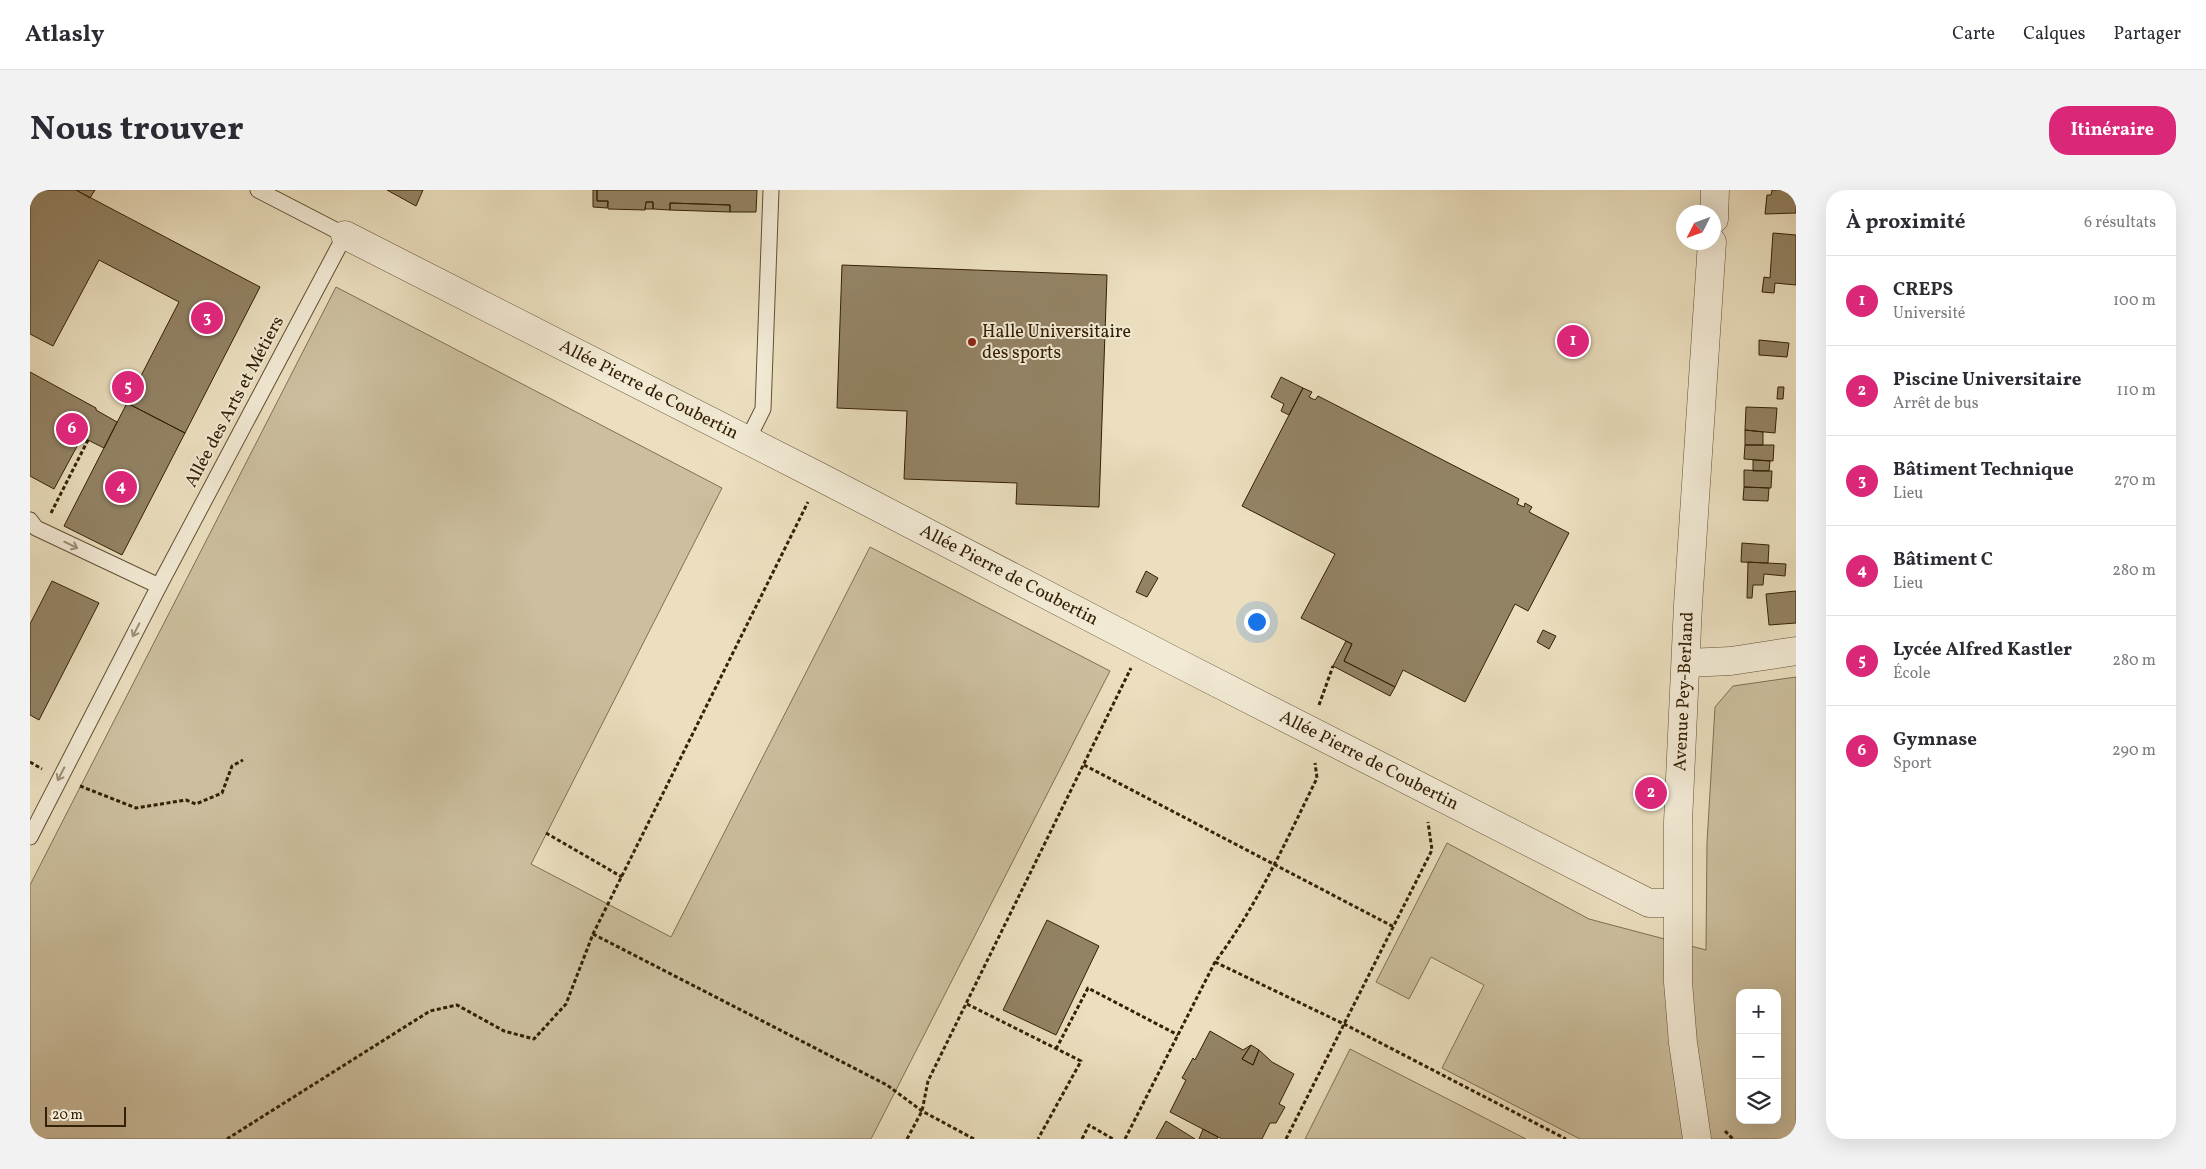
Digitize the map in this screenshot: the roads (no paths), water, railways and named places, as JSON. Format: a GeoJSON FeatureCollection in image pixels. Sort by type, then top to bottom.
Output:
{"type":"FeatureCollection","features":[{"type":"Feature","properties":{"kind":"street"},"geometry":{"type":"LineString","coordinates":[[1714,205],[1715,190]]}},
{"type":"Feature","properties":{"kind":"street","name":"Allée Pierre de Coubertin"},"geometry":{"type":"LineString","coordinates":[[345,235],[748,439],[1142,644],[1627,892],[1649,902],[1676,903]]}},
{"type":"Feature","properties":{"kind":"street","name":"Avenue Pey-Berland"},"geometry":{"type":"LineString","coordinates":[[1697,1139],[1683,1043],[1678,982],[1676,903],[1688,605],[1711,250]]}},
{"type":"Feature","properties":{"kind":"street"},"geometry":{"type":"LineString","coordinates":[[1687,663],[1731,661],[1796,651]]}},
{"type":"Feature","properties":{"kind":"lane"},"geometry":{"type":"LineString","coordinates":[[258,190],[345,235]]}},
{"type":"Feature","properties":{"kind":"lane"},"geometry":{"type":"LineString","coordinates":[[748,439],[763,410],[771,190]]}},
{"type":"Feature","properties":{"kind":"lane","name":"Allée des Arts et Métiers"},"geometry":{"type":"LineString","coordinates":[[30,837],[159,586],[345,235]]}},
{"type":"Feature","properties":{"kind":"lane"},"geometry":{"type":"LineString","coordinates":[[33,524],[159,586]]}},
{"type":"Feature","properties":{"kind":"place","name":"Bâtiment Technique"},"geometry":{"type":"Point","coordinates":[207,318]}},
{"type":"Feature","properties":{"kind":"place","name":"CREPS"},"geometry":{"type":"Point","coordinates":[1573,341]}},
{"type":"Feature","properties":{"kind":"place","name":"Halle Universitaire des sports"},"geometry":{"type":"Point","coordinates":[972,342]}},
{"type":"Feature","properties":{"kind":"place","name":"Lycée Alfred Kastler"},"geometry":{"type":"Point","coordinates":[128,387]}},
{"type":"Feature","properties":{"kind":"place","name":"Gymnase"},"geometry":{"type":"Point","coordinates":[72,429]}},
{"type":"Feature","properties":{"kind":"place","name":"Bâtiment C"},"geometry":{"type":"Point","coordinates":[121,487]}},
{"type":"Feature","properties":{"kind":"place","name":"Piscine Universitaire"},"geometry":{"type":"Point","coordinates":[1651,793]}}]}
